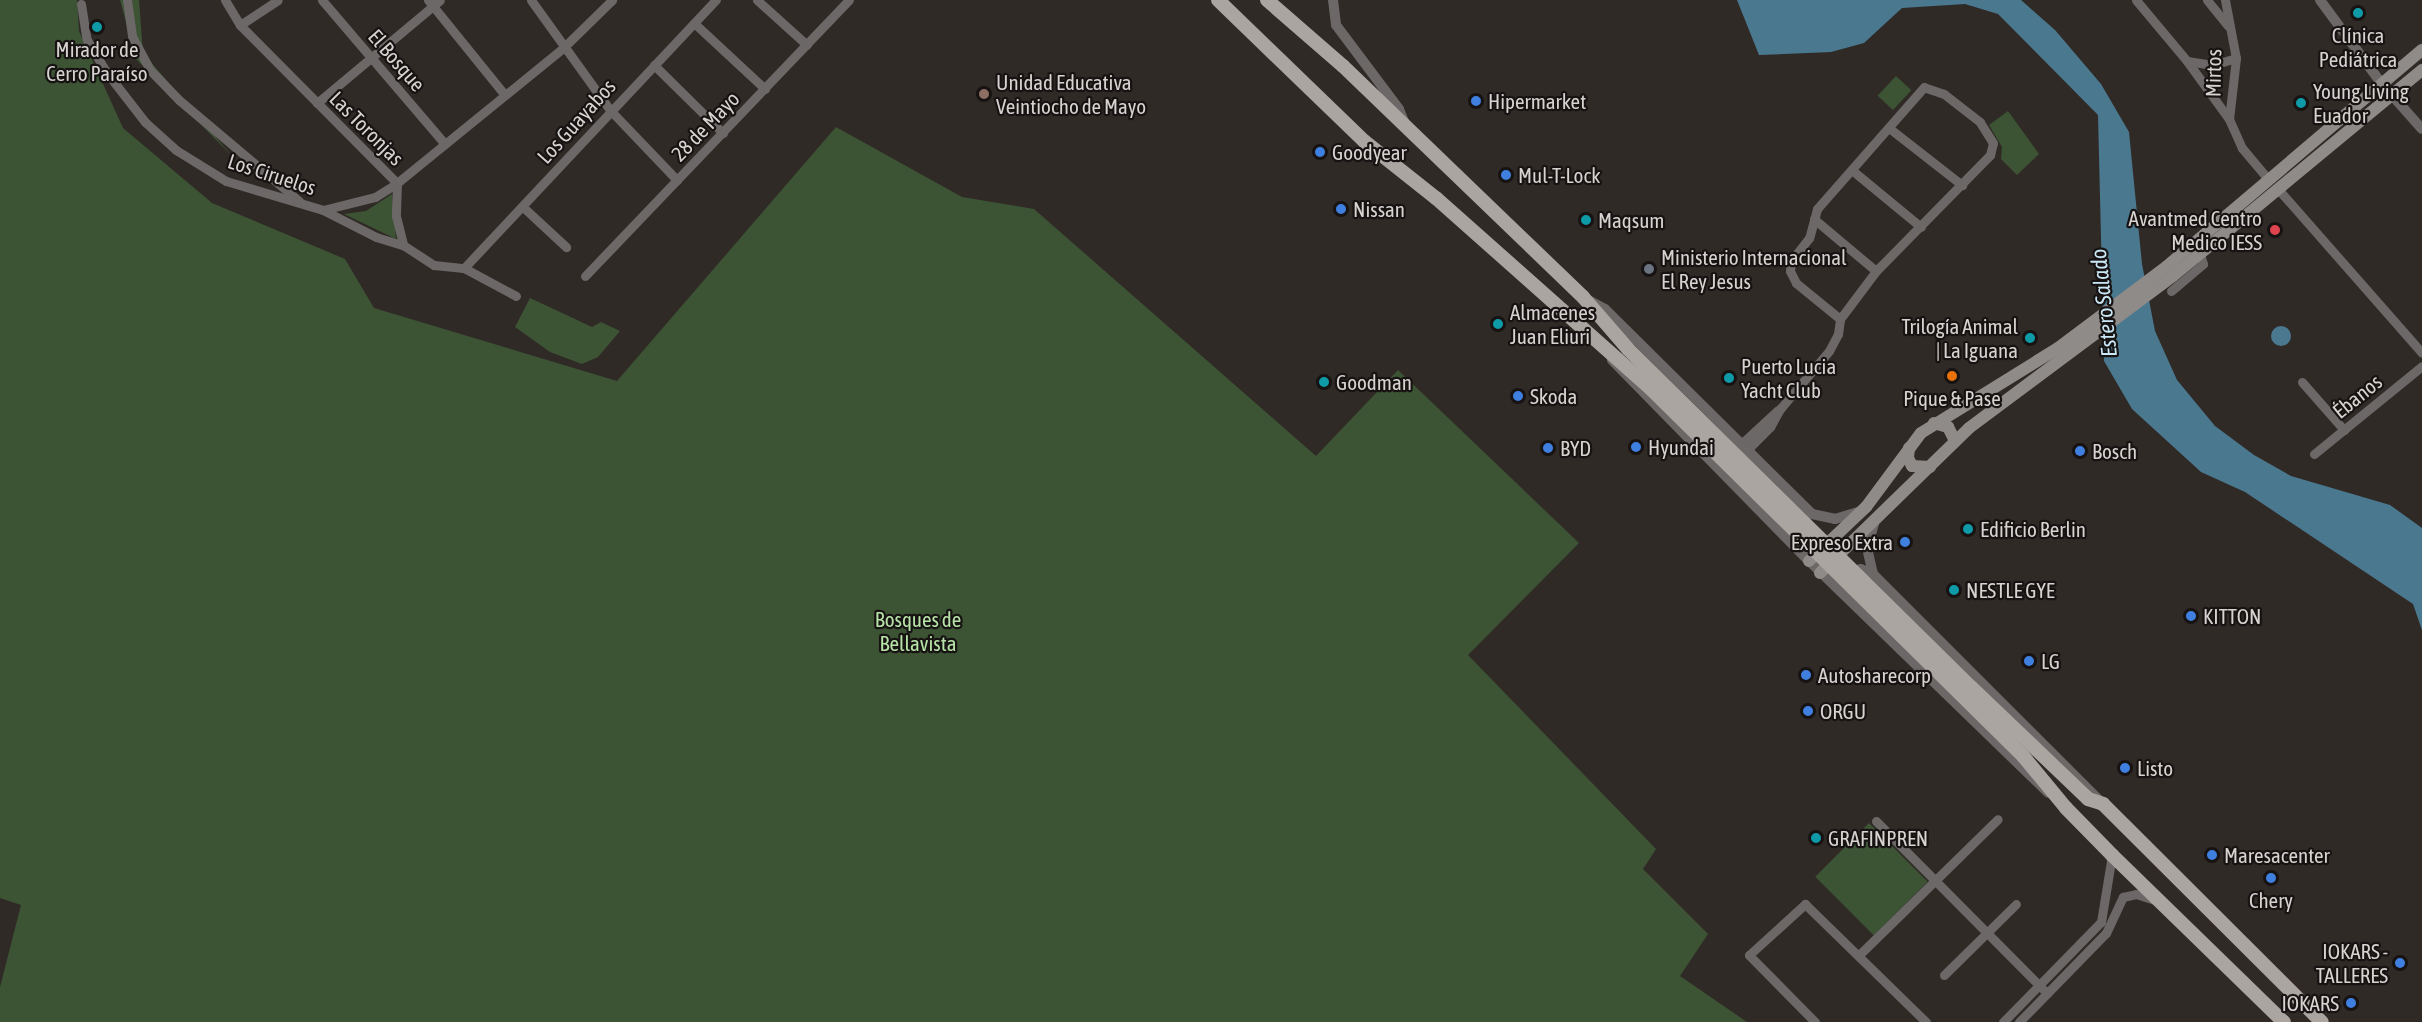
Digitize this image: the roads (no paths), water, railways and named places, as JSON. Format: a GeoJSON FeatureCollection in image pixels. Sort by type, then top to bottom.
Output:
{"type":"FeatureCollection","features":[{"type":"Feature","properties":{"kind":"main road"},"geometry":{"type":"LineString","coordinates":[[1218,0],[1364,141],[1436,198],[1598,344],[1655,384]]}},
{"type":"Feature","properties":{"kind":"main road"},"geometry":{"type":"LineString","coordinates":[[1267,0],[1343,66],[1409,133],[1583,297],[1655,384],[1966,691],[2088,799],[2103,804],[2322,1022]]}},
{"type":"Feature","properties":{"kind":"main road"},"geometry":{"type":"LineString","coordinates":[[1821,573],[1955,441],[2061,353],[2170,271],[2268,179],[2422,50]]}},
{"type":"Feature","properties":{"kind":"main road"},"geometry":{"type":"LineString","coordinates":[[2170,271],[2200,254],[2422,70]]}},
{"type":"Feature","properties":{"kind":"main road"},"geometry":{"type":"LineString","coordinates":[[1809,561],[1866,507],[1909,448],[1934,423],[2061,353]]}},
{"type":"Feature","properties":{"kind":"main road"},"geometry":{"type":"LineString","coordinates":[[1934,423],[1948,427],[1955,441]]}},
{"type":"Feature","properties":{"kind":"main road"},"geometry":{"type":"LineString","coordinates":[[1909,448],[1908,458],[1912,466],[1930,467]]}},
{"type":"Feature","properties":{"kind":"main road"},"geometry":{"type":"LineString","coordinates":[[1966,691],[2024,756],[2066,808],[2284,1022]]}},
{"type":"Feature","properties":{"kind":"street"},"geometry":{"type":"LineString","coordinates":[[128,0],[132,36],[138,54],[150,69],[179,100],[301,203]]}},
{"type":"Feature","properties":{"kind":"street","name":"Las Toronjas"},"geometry":{"type":"LineString","coordinates":[[225,0],[240,25],[397,183],[396,216],[404,245]]}},
{"type":"Feature","properties":{"kind":"street"},"geometry":{"type":"LineString","coordinates":[[240,25],[278,0]]}},
{"type":"Feature","properties":{"kind":"street","name":"El Bosque"},"geometry":{"type":"LineString","coordinates":[[322,0],[445,144]]}},
{"type":"Feature","properties":{"kind":"street"},"geometry":{"type":"LineString","coordinates":[[531,0],[563,48],[610,110],[678,180]]}},
{"type":"Feature","properties":{"kind":"street","name":"Los Ciruelos"},"geometry":{"type":"LineString","coordinates":[[81,4],[87,40],[107,73],[153,129],[207,171],[323,210],[375,197],[397,183],[563,48],[612,0]]}},
{"type":"Feature","properties":{"kind":"street","name":"Los Guayabos"},"geometry":{"type":"LineString","coordinates":[[464,268],[523,207],[610,110],[716,0]]}},
{"type":"Feature","properties":{"kind":"street"},"geometry":{"type":"LineString","coordinates":[[757,0],[807,45]]}},
{"type":"Feature","properties":{"kind":"street","name":"28 de Mayo"},"geometry":{"type":"LineString","coordinates":[[585,276],[849,0]]}},
{"type":"Feature","properties":{"kind":"street"},"geometry":{"type":"LineString","coordinates":[[1333,0],[1336,25],[1399,109],[1409,133]]}},
{"type":"Feature","properties":{"kind":"street"},"geometry":{"type":"LineString","coordinates":[[2136,0],[2187,61],[2229,119],[2242,148],[2268,179]]}},
{"type":"Feature","properties":{"kind":"street","name":"Mirtos"},"geometry":{"type":"LineString","coordinates":[[2207,0],[2229,28]]}},
{"type":"Feature","properties":{"kind":"street","name":"Mirtos"},"geometry":{"type":"LineString","coordinates":[[2225,0],[2236,58],[2229,119]]}},
{"type":"Feature","properties":{"kind":"street"},"geometry":{"type":"LineString","coordinates":[[2320,0],[2382,84],[2422,129]]}},
{"type":"Feature","properties":{"kind":"street"},"geometry":{"type":"LineString","coordinates":[[317,103],[434,2],[505,94]]}},
{"type":"Feature","properties":{"kind":"street"},"geometry":{"type":"LineString","coordinates":[[694,23],[765,89]]}},
{"type":"Feature","properties":{"kind":"street"},"geometry":{"type":"LineString","coordinates":[[2187,61],[2213,65],[2236,58]]}},
{"type":"Feature","properties":{"kind":"street"},"geometry":{"type":"LineString","coordinates":[[654,64],[723,134]]}},
{"type":"Feature","properties":{"kind":"street"},"geometry":{"type":"LineString","coordinates":[[1744,447],[1770,427],[1780,409],[1828,351],[1838,334],[1840,319],[1876,271],[1990,155],[1993,143],[1980,122],[1944,94],[1924,87],[1853,171],[1817,209],[1809,237],[1791,261],[1790,271],[1796,283],[1840,319]]}},
{"type":"Feature","properties":{"kind":"street"},"geometry":{"type":"LineString","coordinates":[[1889,128],[1962,185]]}},
{"type":"Feature","properties":{"kind":"street"},"geometry":{"type":"LineString","coordinates":[[1853,171],[1920,227]]}},
{"type":"Feature","properties":{"kind":"street"},"geometry":{"type":"LineString","coordinates":[[2278,189],[2422,353]]}},
{"type":"Feature","properties":{"kind":"street"},"geometry":{"type":"LineString","coordinates":[[523,207],[566,247]]}},
{"type":"Feature","properties":{"kind":"street"},"geometry":{"type":"LineString","coordinates":[[323,210],[359,229],[404,245],[434,266],[464,268],[516,296]]}},
{"type":"Feature","properties":{"kind":"street"},"geometry":{"type":"LineString","coordinates":[[1814,219],[1876,271]]}},
{"type":"Feature","properties":{"kind":"street"},"geometry":{"type":"LineString","coordinates":[[2171,291],[2203,264],[2200,254]]}},
{"type":"Feature","properties":{"kind":"street"},"geometry":{"type":"LineString","coordinates":[[1583,297],[1605,309],[1812,514],[1826,519],[1850,517],[1866,507]]}},
{"type":"Feature","properties":{"kind":"street"},"geometry":{"type":"LineString","coordinates":[[1598,344],[1633,385],[1821,573],[2016,765],[2066,808]]}},
{"type":"Feature","properties":{"kind":"street","name":"Ébanos"},"geometry":{"type":"LineString","coordinates":[[2314,454],[2422,366]]}},
{"type":"Feature","properties":{"kind":"street"},"geometry":{"type":"LineString","coordinates":[[2302,382],[2343,430]]}},
{"type":"Feature","properties":{"kind":"street"},"geometry":{"type":"LineString","coordinates":[[1771,523],[1785,529],[1798,525],[1803,516],[1796,498]]}},
{"type":"Feature","properties":{"kind":"street"},"geometry":{"type":"LineString","coordinates":[[1873,574],[1867,540],[1879,515]]}},
{"type":"Feature","properties":{"kind":"street"},"geometry":{"type":"LineString","coordinates":[[1846,597],[1843,580],[1849,571],[1861,568],[1873,574],[2103,804]]}},
{"type":"Feature","properties":{"kind":"street"},"geometry":{"type":"LineString","coordinates":[[1859,955],[1998,819]]}},
{"type":"Feature","properties":{"kind":"street"},"geometry":{"type":"LineString","coordinates":[[1876,821],[1988,930],[2047,993]]}},
{"type":"Feature","properties":{"kind":"street"},"geometry":{"type":"LineString","coordinates":[[2003,1022],[2100,922],[2112,855]]}},
{"type":"Feature","properties":{"kind":"street"},"geometry":{"type":"LineString","coordinates":[[2019,1022],[2106,933],[2123,897],[2136,894],[2160,902]]}},
{"type":"Feature","properties":{"kind":"street"},"geometry":{"type":"LineString","coordinates":[[1815,1022],[1749,955],[1805,904],[1926,1022]]}},
{"type":"Feature","properties":{"kind":"street"},"geometry":{"type":"LineString","coordinates":[[1944,975],[2016,904]]}},
{"type":"Feature","properties":{"kind":"water","name":"Estero Salado"},"geometry":{"type":"Polygon","coordinates":[[[1737,0],[2021,0],[2055,30],[2101,84],[2129,132],[2142,264],[2155,331],[2177,380],[2215,426],[2254,455],[2291,476],[2390,505],[2422,528],[2422,630],[2413,604],[2245,492],[2201,472],[2132,409],[2104,361],[2098,115],[1998,14],[1965,4],[1902,8],[1864,43],[1831,52],[1759,55],[1737,0]]]}},
{"type":"Feature","properties":{"kind":"water"},"geometry":{"type":"Polygon","coordinates":[[[2281,326],[2288,329],[2291,336],[2288,343],[2281,346],[2274,343],[2271,336],[2274,329],[2281,326]]]}},
{"type":"Feature","properties":{"kind":"place","name":"Clínica Pediátrica"},"geometry":{"type":"Point","coordinates":[2358,13]}},
{"type":"Feature","properties":{"kind":"place","name":"Mirador de Cerro Paraíso"},"geometry":{"type":"Point","coordinates":[97,27]}},
{"type":"Feature","properties":{"kind":"place","name":"Unidad Educativa Veintiocho de Mayo"},"geometry":{"type":"Point","coordinates":[984,94]}},
{"type":"Feature","properties":{"kind":"place","name":"Hipermarket"},"geometry":{"type":"Point","coordinates":[1476,101]}},
{"type":"Feature","properties":{"kind":"place","name":"Young Living Euador"},"geometry":{"type":"Point","coordinates":[2301,103]}},
{"type":"Feature","properties":{"kind":"place","name":"Goodyear"},"geometry":{"type":"Point","coordinates":[1320,152]}},
{"type":"Feature","properties":{"kind":"place","name":"Mul-T-Lock"},"geometry":{"type":"Point","coordinates":[1506,175]}},
{"type":"Feature","properties":{"kind":"place","name":"Nissan"},"geometry":{"type":"Point","coordinates":[1341,209]}},
{"type":"Feature","properties":{"kind":"place","name":"Maqsum"},"geometry":{"type":"Point","coordinates":[1586,220]}},
{"type":"Feature","properties":{"kind":"place","name":"Avantmed Centro Medico IESS"},"geometry":{"type":"Point","coordinates":[2275,230]}},
{"type":"Feature","properties":{"kind":"place","name":"Ministerio Internacional El Rey Jesus"},"geometry":{"type":"Point","coordinates":[1649,269]}},
{"type":"Feature","properties":{"kind":"place","name":"Almacenes Juan Eliuri"},"geometry":{"type":"Point","coordinates":[1498,324]}},
{"type":"Feature","properties":{"kind":"place","name":"Trilogía Animal | La Iguana"},"geometry":{"type":"Point","coordinates":[2030,338]}},
{"type":"Feature","properties":{"kind":"place","name":"Pique & Pase"},"geometry":{"type":"Point","coordinates":[1952,376]}},
{"type":"Feature","properties":{"kind":"place","name":"Puerto Lucia Yacht Club"},"geometry":{"type":"Point","coordinates":[1729,378]}},
{"type":"Feature","properties":{"kind":"place","name":"Goodman"},"geometry":{"type":"Point","coordinates":[1324,382]}},
{"type":"Feature","properties":{"kind":"place","name":"Skoda"},"geometry":{"type":"Point","coordinates":[1518,396]}},
{"type":"Feature","properties":{"kind":"place","name":"Hyundai"},"geometry":{"type":"Point","coordinates":[1636,447]}},
{"type":"Feature","properties":{"kind":"place","name":"BYD"},"geometry":{"type":"Point","coordinates":[1548,448]}},
{"type":"Feature","properties":{"kind":"place","name":"Bosch"},"geometry":{"type":"Point","coordinates":[2080,451]}},
{"type":"Feature","properties":{"kind":"place","name":"Edificio Berlin"},"geometry":{"type":"Point","coordinates":[1968,529]}},
{"type":"Feature","properties":{"kind":"place","name":"Expreso Extra"},"geometry":{"type":"Point","coordinates":[1905,542]}},
{"type":"Feature","properties":{"kind":"place","name":"NESTLE GYE"},"geometry":{"type":"Point","coordinates":[1954,590]}},
{"type":"Feature","properties":{"kind":"place","name":"KITTON"},"geometry":{"type":"Point","coordinates":[2191,616]}},
{"type":"Feature","properties":{"kind":"place","name":"LG"},"geometry":{"type":"Point","coordinates":[2029,661]}},
{"type":"Feature","properties":{"kind":"place","name":"Autosharecorp"},"geometry":{"type":"Point","coordinates":[1806,675]}},
{"type":"Feature","properties":{"kind":"place","name":"ORGU"},"geometry":{"type":"Point","coordinates":[1808,711]}},
{"type":"Feature","properties":{"kind":"place","name":"Listo"},"geometry":{"type":"Point","coordinates":[2125,768]}},
{"type":"Feature","properties":{"kind":"place","name":"GRAFINPREN"},"geometry":{"type":"Point","coordinates":[1816,838]}},
{"type":"Feature","properties":{"kind":"place","name":"Maresacenter"},"geometry":{"type":"Point","coordinates":[2212,855]}},
{"type":"Feature","properties":{"kind":"place","name":"Chery"},"geometry":{"type":"Point","coordinates":[2271,878]}},
{"type":"Feature","properties":{"kind":"place","name":"IOKARS - TALLERES"},"geometry":{"type":"Point","coordinates":[2400,963]}},
{"type":"Feature","properties":{"kind":"place","name":"IOKARS"},"geometry":{"type":"Point","coordinates":[2351,1003]}},
{"type":"Feature","properties":{"kind":"park label","name":"Bosques de Bellavista"},"geometry":{"type":"Point","coordinates":[918,631]}}]}
